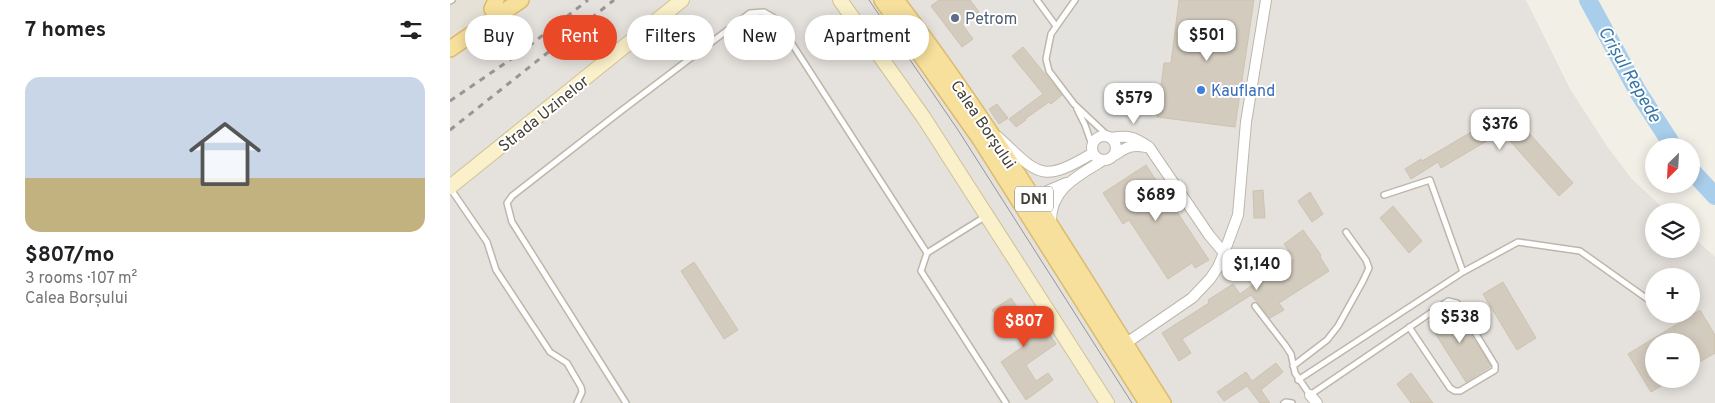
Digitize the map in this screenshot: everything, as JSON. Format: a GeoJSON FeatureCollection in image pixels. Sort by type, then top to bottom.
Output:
{"type":"FeatureCollection","features":[{"type":"Feature","properties":{"kind":"main road"},"geometry":{"type":"LineString","coordinates":[[450,38],[494,5],[505,0]]}},
{"type":"Feature","properties":{"kind":"main road"},"geometry":{"type":"LineString","coordinates":[[450,49],[521,0]]}},
{"type":"Feature","properties":{"kind":"main road","name":"Calea Borșului"},"geometry":{"type":"LineString","coordinates":[[882,0],[1026,200],[1120,347],[1163,403]]}},
{"type":"Feature","properties":{"kind":"main road","name":"Calea Borșului"},"geometry":{"type":"LineString","coordinates":[[896,0],[939,56],[987,126],[1026,200],[1051,225],[1120,347],[1148,403]]}},
{"type":"Feature","properties":{"kind":"street","name":"Strada Uzinelor"},"geometry":{"type":"LineString","coordinates":[[450,188],[682,0]]}},
{"type":"Feature","properties":{"kind":"street"},"geometry":{"type":"LineString","coordinates":[[840,0],[924,118],[1107,403]]}},
{"type":"Feature","properties":{"kind":"street"},"geometry":{"type":"LineString","coordinates":[[1120,347],[1192,298],[1210,279],[1224,253],[1238,215],[1246,122],[1266,0]]}},
{"type":"Feature","properties":{"kind":"street"},"geometry":{"type":"LineString","coordinates":[[987,126],[1030,166],[1040,171],[1059,171],[1092,149],[1099,137],[1126,135],[1137,138],[1149,147],[1209,235],[1224,253]]}},
{"type":"Feature","properties":{"kind":"street"},"geometry":{"type":"LineString","coordinates":[[1110,137],[1116,147],[1115,155]]}},
{"type":"Feature","properties":{"kind":"street"},"geometry":{"type":"LineString","coordinates":[[1026,200],[1066,183],[1102,161],[1109,160],[1127,146],[1149,147]]}},
{"type":"Feature","properties":{"kind":"street"},"geometry":{"type":"LineString","coordinates":[[1092,149],[1095,157],[1102,161]]}},
{"type":"Feature","properties":{"kind":"street"},"geometry":{"type":"LineString","coordinates":[[1051,225],[1052,208],[1066,183]]}},
{"type":"Feature","properties":{"kind":"lane"},"geometry":{"type":"LineString","coordinates":[[1037,0],[1056,26]]}},
{"type":"Feature","properties":{"kind":"lane"},"geometry":{"type":"LineString","coordinates":[[1075,0],[1051,34],[1046,59],[1049,72],[1074,104],[1110,137]]}},
{"type":"Feature","properties":{"kind":"lane"},"geometry":{"type":"LineString","coordinates":[[626,403],[512,222],[507,203],[512,196],[750,12],[764,12],[776,19],[927,253]]}},
{"type":"Feature","properties":{"kind":"lane"},"geometry":{"type":"LineString","coordinates":[[1074,104],[1085,125],[1092,149]]}},
{"type":"Feature","properties":{"kind":"lane"},"geometry":{"type":"LineString","coordinates":[[1384,195],[1430,180],[1463,272]]}},
{"type":"Feature","properties":{"kind":"lane"},"geometry":{"type":"LineString","coordinates":[[450,188],[488,242],[496,270],[550,352],[567,362],[581,386],[582,392],[577,403]]}},
{"type":"Feature","properties":{"kind":"lane"},"geometry":{"type":"LineString","coordinates":[[987,216],[927,253],[921,271],[1006,403]]}},
{"type":"Feature","properties":{"kind":"lane"},"geometry":{"type":"LineString","coordinates":[[1293,366],[1326,340],[1338,326],[1369,268],[1366,260],[1346,232]]}},
{"type":"Feature","properties":{"kind":"lane"},"geometry":{"type":"LineString","coordinates":[[1298,380],[1463,272],[1518,242],[1580,251],[1645,297]]}},
{"type":"Feature","properties":{"kind":"lane"},"geometry":{"type":"LineString","coordinates":[[1256,306],[1285,344],[1291,354],[1298,380],[1314,399],[1409,327],[1448,301],[1457,303],[1496,365],[1495,370],[1460,391],[1454,391],[1450,388],[1409,327]]}},
{"type":"Feature","properties":{"kind":"lane"},"geometry":{"type":"LineString","coordinates":[[1284,403],[1292,403]]}},
{"type":"Feature","properties":{"kind":"shaded area"},"geometry":{"type":"Polygon","coordinates":[[[450,0],[507,0],[483,15],[465,15],[465,27],[450,36],[450,0]]]}},
{"type":"Feature","properties":{"kind":"shaded area"},"geometry":{"type":"Polygon","coordinates":[[[507,0],[1526,0],[1570,89],[1609,149],[1632,179],[1658,203],[1645,203],[1645,258],[1700,258],[1700,243],[1715,257],[1715,403],[450,403],[450,36],[465,27],[465,60],[533,60],[533,15],[483,15],[507,0]]]}},
{"type":"Feature","properties":{"kind":"shaded area"},"geometry":{"type":"Polygon","coordinates":[[[987,0],[1033,0],[1005,22],[987,0]]]}},
{"type":"Feature","properties":{"kind":"shaded area"},"geometry":{"type":"Polygon","coordinates":[[[1075,0],[1169,0],[1152,128],[1092,118],[1082,103],[1087,95],[1083,76],[1049,71],[1047,48],[1051,34],[1075,0]]]}},
{"type":"Feature","properties":{"kind":"building","name":"Petrom"},"geometry":{"type":"Polygon","coordinates":[[[939,0],[970,0],[979,12],[962,24],[973,39],[962,47],[931,6],[939,0]]]}},
{"type":"Feature","properties":{"kind":"building","name":"Kaufland"},"geometry":{"type":"Polygon","coordinates":[[[1179,0],[1254,0],[1235,127],[1157,117],[1164,63],[1171,63],[1179,0]]]}},
{"type":"Feature","properties":{"kind":"building"},"geometry":{"type":"Polygon","coordinates":[[[1023,47],[1062,95],[1051,104],[1049,102],[1016,127],[1009,119],[1043,94],[1012,56],[1023,47]]]}},
{"type":"Feature","properties":{"kind":"building"},"geometry":{"type":"Polygon","coordinates":[[[997,104],[1008,118],[999,124],[989,109],[997,104]]]}},
{"type":"Feature","properties":{"kind":"building"},"geometry":{"type":"Polygon","coordinates":[[[1508,109],[1573,183],[1559,196],[1502,132],[1441,168],[1438,162],[1411,179],[1405,169],[1485,124],[1487,128],[1508,109]]]}},
{"type":"Feature","properties":{"kind":"building"},"geometry":{"type":"Polygon","coordinates":[[[1146,165],[1209,260],[1195,268],[1192,263],[1168,279],[1129,220],[1123,224],[1103,193],[1146,165]]]}},
{"type":"Feature","properties":{"kind":"building"},"geometry":{"type":"Polygon","coordinates":[[[1263,190],[1265,218],[1254,218],[1253,191],[1263,190]]]}},
{"type":"Feature","properties":{"kind":"building"},"geometry":{"type":"Polygon","coordinates":[[[1310,192],[1323,214],[1312,222],[1298,201],[1310,192]]]}},
{"type":"Feature","properties":{"kind":"building"},"geometry":{"type":"Polygon","coordinates":[[[1393,206],[1422,241],[1409,253],[1380,218],[1393,206]]]}},
{"type":"Feature","properties":{"kind":"building"},"geometry":{"type":"Polygon","coordinates":[[[1303,230],[1321,255],[1320,257],[1329,271],[1279,303],[1284,310],[1270,318],[1251,295],[1182,339],[1191,353],[1179,361],[1162,333],[1209,303],[1208,300],[1233,284],[1240,294],[1266,275],[1258,264],[1270,255],[1280,268],[1294,258],[1284,244],[1303,230]]]}},
{"type":"Feature","properties":{"kind":"building"},"geometry":{"type":"Polygon","coordinates":[[[694,262],[738,330],[724,339],[681,271],[694,262]]]}},
{"type":"Feature","properties":{"kind":"building"},"geometry":{"type":"Polygon","coordinates":[[[1503,282],[1536,338],[1517,350],[1483,294],[1503,282]]]}},
{"type":"Feature","properties":{"kind":"building"},"geometry":{"type":"Polygon","coordinates":[[[1011,298],[1029,324],[1038,318],[1056,344],[1026,365],[1036,381],[1048,373],[1053,380],[1026,400],[1001,362],[1028,343],[1020,330],[1010,337],[992,310],[1011,298]]]}},
{"type":"Feature","properties":{"kind":"building"},"geometry":{"type":"Polygon","coordinates":[[[1453,307],[1491,366],[1466,382],[1428,322],[1453,307]]]}},
{"type":"Feature","properties":{"kind":"building"},"geometry":{"type":"Polygon","coordinates":[[[1700,310],[1715,335],[1715,353],[1700,362],[1700,333],[1662,333],[1679,323],[1700,323],[1700,310]]]}},
{"type":"Feature","properties":{"kind":"building"},"geometry":{"type":"Polygon","coordinates":[[[1645,344],[1645,382],[1628,354],[1645,344]]]}},
{"type":"Feature","properties":{"kind":"building"},"geometry":{"type":"Polygon","coordinates":[[[1276,363],[1283,372],[1261,390],[1270,403],[1260,403],[1247,386],[1224,401],[1217,392],[1246,372],[1252,381],[1276,363]]]}},
{"type":"Feature","properties":{"kind":"building"},"geometry":{"type":"Polygon","coordinates":[[[1411,373],[1433,403],[1411,403],[1397,384],[1411,373]]]}},
{"type":"Feature","properties":{"kind":"building"},"geometry":{"type":"Polygon","coordinates":[[[1649,388],[1658,388],[1651,392],[1649,388]]]}},
{"type":"Feature","properties":{"kind":"waterway","name":"Crișul Repede"},"geometry":{"type":"LineString","coordinates":[[1588,0],[1638,92],[1668,138]]}},
{"type":"Feature","properties":{"kind":"waterway","name":"Crișul Repede"},"geometry":{"type":"LineString","coordinates":[[1700,180],[1715,196]]}},
{"type":"Feature","properties":{"kind":"tram line"},"geometry":{"type":"LineString","coordinates":[[869,0],[958,130],[1132,403]]}},
{"type":"Feature","properties":{"kind":"railway"},"geometry":{"type":"LineString","coordinates":[[450,101],[520,53],[588,0]]}},
{"type":"Feature","properties":{"kind":"railway"},"geometry":{"type":"LineString","coordinates":[[450,130],[614,0]]}},
{"type":"Feature","properties":{"kind":"place","name":"Petrom"},"geometry":{"type":"Point","coordinates":[955,18]}},
{"type":"Feature","properties":{"kind":"place","name":"Kaufland"},"geometry":{"type":"Point","coordinates":[1201,90]}}]}
